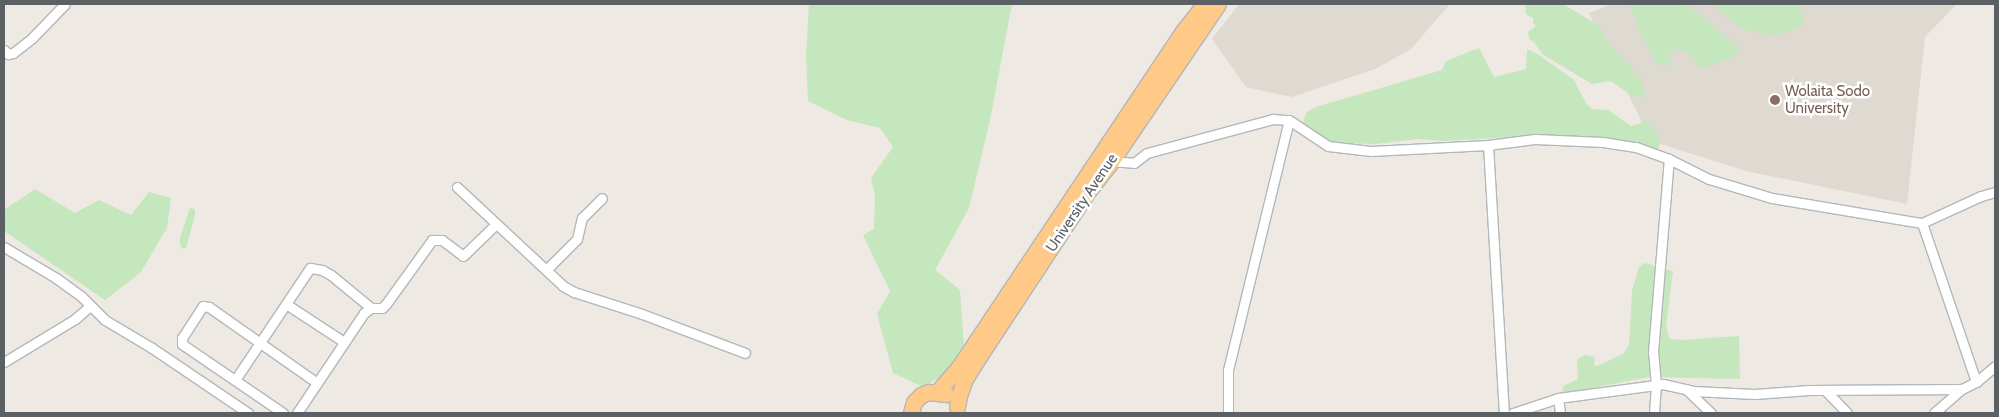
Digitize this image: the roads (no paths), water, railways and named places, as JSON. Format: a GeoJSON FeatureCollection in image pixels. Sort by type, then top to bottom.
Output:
{"type":"FeatureCollection","features":[{"type":"Feature","properties":{"kind":"highway","name":"University Avenue"},"geometry":{"type":"LineString","coordinates":[[958,410],[965,379],[1086,194],[1105,159],[1184,30],[1204,4]]}},
{"type":"Feature","properties":{"kind":"highway","name":"University Avenue"},"geometry":{"type":"LineString","coordinates":[[938,391],[959,367],[1105,159],[1218,4]]}},
{"type":"Feature","properties":{"kind":"highway"},"geometry":{"type":"LineString","coordinates":[[911,413],[914,402],[921,395],[938,391],[946,394],[958,410]]}},
{"type":"Feature","properties":{"kind":"street"},"geometry":{"type":"LineString","coordinates":[[4,50],[8,54],[13,53],[32,38],[65,4]]}},
{"type":"Feature","properties":{"kind":"street"},"geometry":{"type":"LineString","coordinates":[[1105,159],[1134,163],[1147,153],[1273,119],[1290,120],[1328,146],[1371,151],[1488,145],[1535,139],[1603,142],[1636,147],[1669,159],[1709,179],[1772,198],[1922,223],[1981,196],[1995,192]]}},
{"type":"Feature","properties":{"kind":"street"},"geometry":{"type":"LineString","coordinates":[[1228,413],[1228,370],[1290,120]]}},
{"type":"Feature","properties":{"kind":"street"},"geometry":{"type":"LineString","coordinates":[[1488,145],[1504,413]]}},
{"type":"Feature","properties":{"kind":"street"},"geometry":{"type":"LineString","coordinates":[[1654,413],[1656,385],[1653,352],[1669,159]]}},
{"type":"Feature","properties":{"kind":"street"},"geometry":{"type":"LineString","coordinates":[[457,187],[557,282],[574,292],[642,314],[745,353]]}},
{"type":"Feature","properties":{"kind":"street"},"geometry":{"type":"LineString","coordinates":[[546,270],[577,239],[582,218],[602,198]]}},
{"type":"Feature","properties":{"kind":"street"},"geometry":{"type":"LineString","coordinates":[[1922,223],[1976,382]]}},
{"type":"Feature","properties":{"kind":"street"},"geometry":{"type":"LineString","coordinates":[[297,413],[364,313],[371,308],[382,308],[386,304],[432,240],[442,240],[463,256],[496,224]]}},
{"type":"Feature","properties":{"kind":"street"},"geometry":{"type":"LineString","coordinates":[[4,247],[56,278],[81,296],[105,320],[152,348],[248,413]]}},
{"type":"Feature","properties":{"kind":"street"},"geometry":{"type":"LineString","coordinates":[[235,380],[308,269],[314,267],[331,275],[371,308]]}},
{"type":"Feature","properties":{"kind":"street"},"geometry":{"type":"LineString","coordinates":[[286,304],[344,342]]}},
{"type":"Feature","properties":{"kind":"street"},"geometry":{"type":"LineString","coordinates":[[4,362],[75,319],[90,306]]}},
{"type":"Feature","properties":{"kind":"street"},"geometry":{"type":"LineString","coordinates":[[283,413],[182,344],[182,338],[203,306],[209,307],[317,383]]}},
{"type":"Feature","properties":{"kind":"street"},"geometry":{"type":"LineString","coordinates":[[1934,413],[1962,389],[1976,382],[1995,366]]}},
{"type":"Feature","properties":{"kind":"street"},"geometry":{"type":"LineString","coordinates":[[1519,412],[1558,398],[1663,384],[1686,389],[1731,394],[1962,389]]}},
{"type":"Feature","properties":{"kind":"street"},"geometry":{"type":"LineString","coordinates":[[1686,389],[1711,413]]}},
{"type":"Feature","properties":{"kind":"street"},"geometry":{"type":"LineString","coordinates":[[1826,391],[1847,413]]}},
{"type":"Feature","properties":{"kind":"street"},"geometry":{"type":"LineString","coordinates":[[1558,398],[1560,413]]}},
{"type":"Feature","properties":{"kind":"place","name":"Wolaita Sodo University"},"geometry":{"type":"Point","coordinates":[1775,100]}}]}
